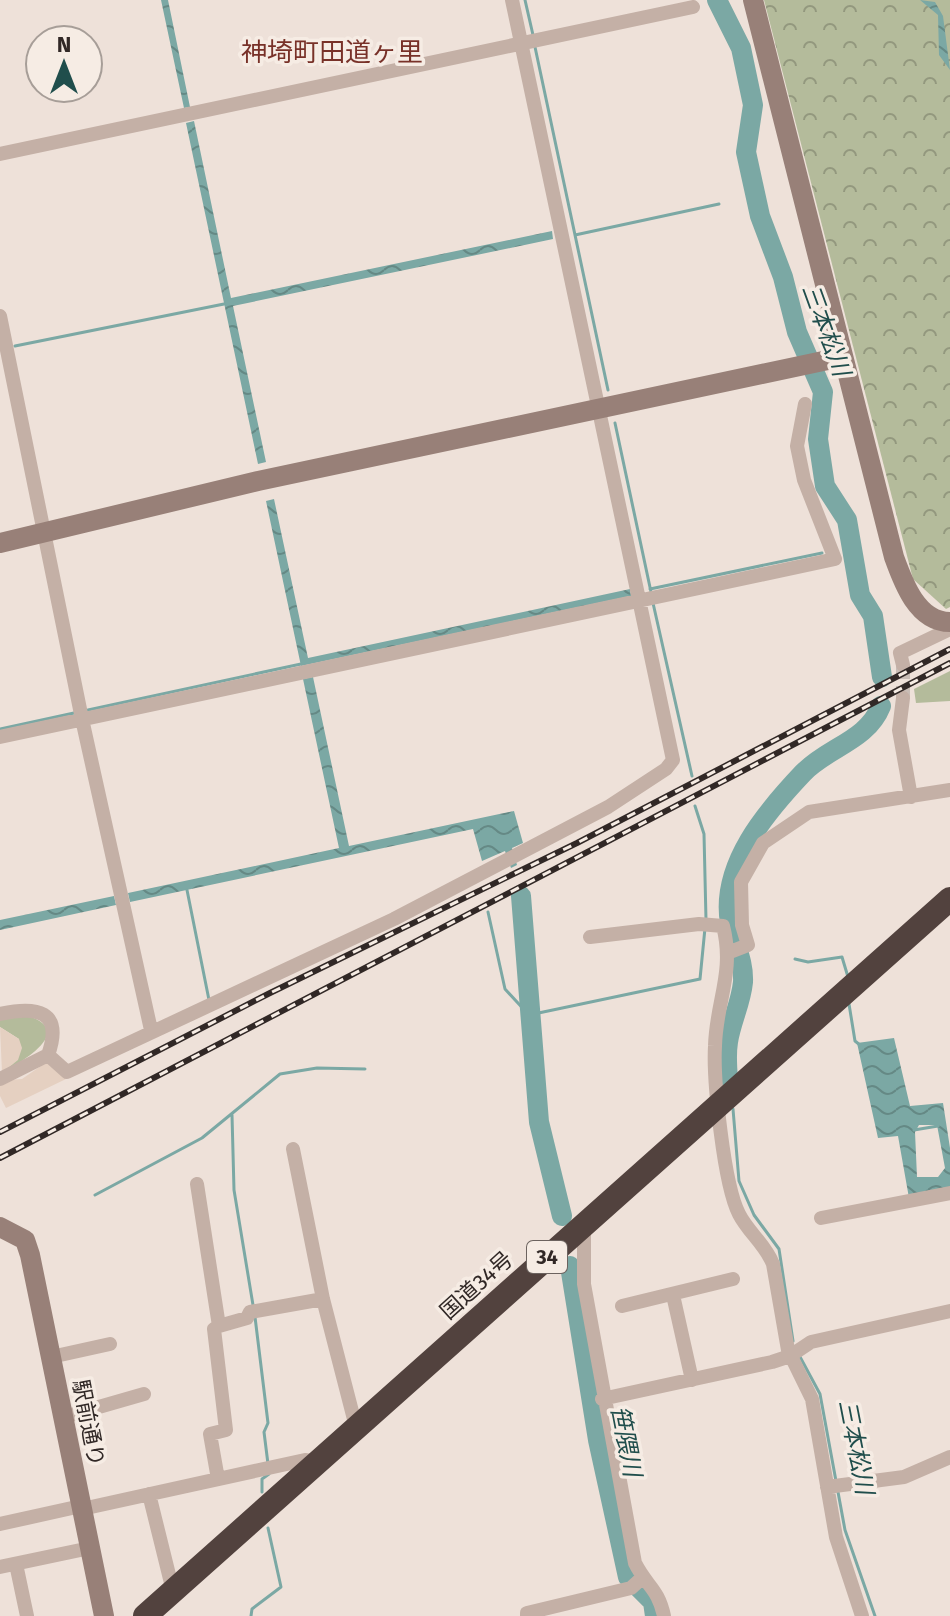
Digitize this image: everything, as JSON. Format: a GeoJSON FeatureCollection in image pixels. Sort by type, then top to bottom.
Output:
{"type":"FeatureCollection","features":[{"type":"Feature","properties":{"kind":"highway","name":"国道34号"},"geometry":{"type":"LineString","coordinates":[[145,1616],[950,899]]}},
{"type":"Feature","properties":{"kind":"street"},"geometry":{"type":"LineString","coordinates":[[48,1055],[67,1072],[151,1030],[379,926],[608,807],[666,769],[673,760],[648,598],[598,409],[530,44],[512,0]]}},
{"type":"Feature","properties":{"kind":"street"},"geometry":{"type":"LineString","coordinates":[[753,0],[836,359],[907,593],[930,615],[950,622]]}},
{"type":"Feature","properties":{"kind":"street"},"geometry":{"type":"LineString","coordinates":[[0,154],[693,7]]}},
{"type":"Feature","properties":{"kind":"street"},"geometry":{"type":"LineString","coordinates":[[0,316],[82,719],[151,1030]]}},
{"type":"Feature","properties":{"kind":"street"},"geometry":{"type":"LineString","coordinates":[[0,543],[258,481],[598,409],[794,363],[836,359]]}},
{"type":"Feature","properties":{"kind":"street"},"geometry":{"type":"LineString","coordinates":[[0,737],[835,559],[804,480],[797,446],[805,404]]}},
{"type":"Feature","properties":{"kind":"street"},"geometry":{"type":"LineString","coordinates":[[903,665],[900,653],[950,629]]}},
{"type":"Feature","properties":{"kind":"street"},"geometry":{"type":"LineString","coordinates":[[903,698],[899,730],[911,797]]}},
{"type":"Feature","properties":{"kind":"street"},"geometry":{"type":"LineString","coordinates":[[730,952],[748,945],[742,925],[741,882],[763,843],[809,812],[950,790]]}},
{"type":"Feature","properties":{"kind":"street"},"geometry":{"type":"LineString","coordinates":[[590,937],[705,924],[723,926],[730,952],[715,1044],[718,1105],[729,1190],[740,1216],[768,1252],[812,1399],[836,1537],[862,1616]]}},
{"type":"Feature","properties":{"kind":"street"},"geometry":{"type":"LineString","coordinates":[[0,1014],[24,1009],[42,1012],[51,1021],[54,1040],[48,1055],[0,1079]]}},
{"type":"Feature","properties":{"kind":"street"},"geometry":{"type":"LineString","coordinates":[[293,1149],[323,1299],[356,1427]]}},
{"type":"Feature","properties":{"kind":"street"},"geometry":{"type":"LineString","coordinates":[[197,1184],[219,1326]]}},
{"type":"Feature","properties":{"kind":"street"},"geometry":{"type":"LineString","coordinates":[[821,1218],[950,1193]]}},
{"type":"Feature","properties":{"kind":"street"},"geometry":{"type":"LineString","coordinates":[[584,1224],[584,1284],[637,1583]]}},
{"type":"Feature","properties":{"kind":"street","name":"駅前通り"},"geometry":{"type":"LineString","coordinates":[[0,1227],[25,1240],[104,1616]]}},
{"type":"Feature","properties":{"kind":"street"},"geometry":{"type":"LineString","coordinates":[[622,1306],[733,1279]]}},
{"type":"Feature","properties":{"kind":"street"},"geometry":{"type":"LineString","coordinates":[[673,1295],[692,1380]]}},
{"type":"Feature","properties":{"kind":"street"},"geometry":{"type":"LineString","coordinates":[[218,1479],[210,1434],[226,1430],[214,1329],[247,1318],[254,1312],[323,1299]]}},
{"type":"Feature","properties":{"kind":"street"},"geometry":{"type":"LineString","coordinates":[[602,1399],[796,1353],[811,1342],[950,1311]]}},
{"type":"Feature","properties":{"kind":"street"},"geometry":{"type":"LineString","coordinates":[[51,1357],[110,1344]]}},
{"type":"Feature","properties":{"kind":"street"},"geometry":{"type":"LineString","coordinates":[[64,1417],[144,1394]]}},
{"type":"Feature","properties":{"kind":"street"},"geometry":{"type":"LineString","coordinates":[[827,1487],[904,1477],[950,1457]]}},
{"type":"Feature","properties":{"kind":"street"},"geometry":{"type":"LineString","coordinates":[[0,1524],[305,1460],[317,1462]]}},
{"type":"Feature","properties":{"kind":"street"},"geometry":{"type":"LineString","coordinates":[[149,1494],[173,1591]]}},
{"type":"Feature","properties":{"kind":"street"},"geometry":{"type":"LineString","coordinates":[[0,1567],[90,1548]]}},
{"type":"Feature","properties":{"kind":"street"},"geometry":{"type":"LineString","coordinates":[[16,1564],[27,1616]]}},
{"type":"Feature","properties":{"kind":"street"},"geometry":{"type":"LineString","coordinates":[[527,1616],[527,1613],[637,1583],[660,1594],[664,1616]]}},
{"type":"Feature","properties":{"kind":"green space"},"geometry":{"type":"Polygon","coordinates":[[[764,0],[950,0],[950,607],[946,609],[913,579],[764,0]]]}},
{"type":"Feature","properties":{"kind":"green space"},"geometry":{"type":"Polygon","coordinates":[[[950,671],[950,701],[916,703],[914,689],[950,671]]]}},
{"type":"Feature","properties":{"kind":"green space"},"geometry":{"type":"Polygon","coordinates":[[[25,1015],[39,1021],[46,1028],[47,1035],[35,1051],[7,1070],[19,1039],[0,1027],[0,1019],[25,1015]]]}},
{"type":"Feature","properties":{"kind":"shaded area"},"geometry":{"type":"Polygon","coordinates":[[[0,1027],[19,1039],[22,1048],[18,1060],[2,1073],[0,1027]]]}},
{"type":"Feature","properties":{"kind":"shaded area"},"geometry":{"type":"Polygon","coordinates":[[[48,1061],[66,1079],[6,1108],[0,1096],[0,1086],[8,1080],[22,1079],[48,1061]]]}},
{"type":"Feature","properties":{"kind":"water"},"geometry":{"type":"Polygon","coordinates":[[[161,0],[168,0],[190,107],[184,108],[161,0]]]}},
{"type":"Feature","properties":{"kind":"water"},"geometry":{"type":"Polygon","coordinates":[[[920,0],[935,2],[943,16],[950,70],[939,55],[938,15],[920,0]]]}},
{"type":"Feature","properties":{"kind":"water"},"geometry":{"type":"Polygon","coordinates":[[[194,121],[231,298],[552,231],[553,239],[233,306],[266,462],[258,464],[186,123],[194,121]]]}},
{"type":"Feature","properties":{"kind":"water"},"geometry":{"type":"Polygon","coordinates":[[[274,499],[308,658],[630,589],[631,596],[301,666],[266,501],[274,499]]]}},
{"type":"Feature","properties":{"kind":"water"},"geometry":{"type":"Polygon","coordinates":[[[313,677],[349,846],[514,811],[523,843],[512,848],[517,865],[511,868],[505,851],[482,861],[473,829],[130,902],[128,893],[339,848],[303,679],[313,677]]]}},
{"type":"Feature","properties":{"kind":"water"},"geometry":{"type":"Polygon","coordinates":[[[114,896],[116,905],[0,930],[0,920],[114,896]]]}},
{"type":"Feature","properties":{"kind":"water"},"geometry":{"type":"Polygon","coordinates":[[[894,1038],[910,1106],[943,1103],[950,1148],[950,1190],[909,1198],[898,1136],[878,1138],[857,1043],[894,1038]],[[919,1125],[915,1132],[917,1177],[938,1177],[945,1168],[937,1125],[919,1125]]]}},
{"type":"Feature","properties":{"kind":"waterway"},"geometry":{"type":"LineString","coordinates":[[525,0],[533,35]]}},
{"type":"Feature","properties":{"kind":"waterway","name":"三本松川"},"geometry":{"type":"LineString","coordinates":[[717,0],[741,48],[753,105],[746,152],[760,216],[783,277],[797,332],[823,392],[818,439],[825,486],[847,520],[860,595],[873,616],[882,677]]}},
{"type":"Feature","properties":{"kind":"waterway"},"geometry":{"type":"LineString","coordinates":[[535,47],[608,390]]}},
{"type":"Feature","properties":{"kind":"waterway"},"geometry":{"type":"LineString","coordinates":[[575,235],[719,204]]}},
{"type":"Feature","properties":{"kind":"waterway"},"geometry":{"type":"LineString","coordinates":[[15,346],[224,304]]}},
{"type":"Feature","properties":{"kind":"waterway"},"geometry":{"type":"LineString","coordinates":[[615,423],[651,592]]}},
{"type":"Feature","properties":{"kind":"waterway"},"geometry":{"type":"LineString","coordinates":[[650,589],[822,553]]}},
{"type":"Feature","properties":{"kind":"waterway"},"geometry":{"type":"LineString","coordinates":[[653,603],[692,776]]}},
{"type":"Feature","properties":{"kind":"waterway"},"geometry":{"type":"LineString","coordinates":[[88,710],[301,664]]}},
{"type":"Feature","properties":{"kind":"waterway","name":"三本松川"},"geometry":{"type":"LineString","coordinates":[[728,1079],[728,1042],[743,982],[730,923],[729,901],[739,860],[761,822],[789,788],[813,764],[866,728],[881,706]]}},
{"type":"Feature","properties":{"kind":"waterway"},"geometry":{"type":"LineString","coordinates":[[0,729],[74,713]]}},
{"type":"Feature","properties":{"kind":"waterway"},"geometry":{"type":"LineString","coordinates":[[695,806],[704,834],[706,920]]}},
{"type":"Feature","properties":{"kind":"waterway"},"geometry":{"type":"LineString","coordinates":[[187,890],[209,1000]]}},
{"type":"Feature","properties":{"kind":"waterway","name":"笹隈川"},"geometry":{"type":"LineString","coordinates":[[521,896],[539,1122],[562,1216]]}},
{"type":"Feature","properties":{"kind":"waterway"},"geometry":{"type":"LineString","coordinates":[[488,912],[505,989],[529,1015],[700,979],[705,928]]}},
{"type":"Feature","properties":{"kind":"waterway"},"geometry":{"type":"LineString","coordinates":[[795,959],[808,962],[842,957],[848,977]]}},
{"type":"Feature","properties":{"kind":"waterway"},"geometry":{"type":"LineString","coordinates":[[849,1004],[855,1041],[860,1045]]}},
{"type":"Feature","properties":{"kind":"waterway"},"geometry":{"type":"LineString","coordinates":[[95,1195],[202,1138],[280,1074],[317,1068],[365,1069]]}},
{"type":"Feature","properties":{"kind":"waterway","name":"三本松川"},"geometry":{"type":"LineString","coordinates":[[733,1109],[739,1181],[754,1215],[779,1249],[793,1341]]}},
{"type":"Feature","properties":{"kind":"waterway"},"geometry":{"type":"LineString","coordinates":[[232,1115],[234,1190],[253,1305]]}},
{"type":"Feature","properties":{"kind":"waterway"},"geometry":{"type":"LineString","coordinates":[[914,1130],[938,1126]]}},
{"type":"Feature","properties":{"kind":"waterway","name":"笹隈川"},"geometry":{"type":"LineString","coordinates":[[570,1266],[598,1440],[628,1577],[653,1602],[655,1616]]}},
{"type":"Feature","properties":{"kind":"waterway"},"geometry":{"type":"LineString","coordinates":[[255,1317],[268,1423],[264,1432],[268,1464]]}},
{"type":"Feature","properties":{"kind":"waterway","name":"三本松川"},"geometry":{"type":"LineString","coordinates":[[799,1355],[820,1394],[836,1481]]}},
{"type":"Feature","properties":{"kind":"waterway"},"geometry":{"type":"LineString","coordinates":[[262,1492],[262,1479],[269,1474]]}},
{"type":"Feature","properties":{"kind":"waterway","name":"三本松川"},"geometry":{"type":"LineString","coordinates":[[838,1492],[845,1530],[875,1616]]}},
{"type":"Feature","properties":{"kind":"waterway"},"geometry":{"type":"LineString","coordinates":[[251,1616],[252,1609],[281,1587],[268,1528]]}},
{"type":"Feature","properties":{"kind":"tunnel"},"geometry":{"type":"LineString","coordinates":[[903,665],[903,698]]}},
{"type":"Feature","properties":{"kind":"railway"},"geometry":{"type":"LineString","coordinates":[[0,1132],[270,993],[577,843],[950,649]]}},
{"type":"Feature","properties":{"kind":"railway"},"geometry":{"type":"LineString","coordinates":[[0,1158],[950,663]]}},
{"type":"Feature","properties":{"kind":"district","name":"神埼町田道ヶ里"},"geometry":{"type":"Point","coordinates":[332,52]}}]}
